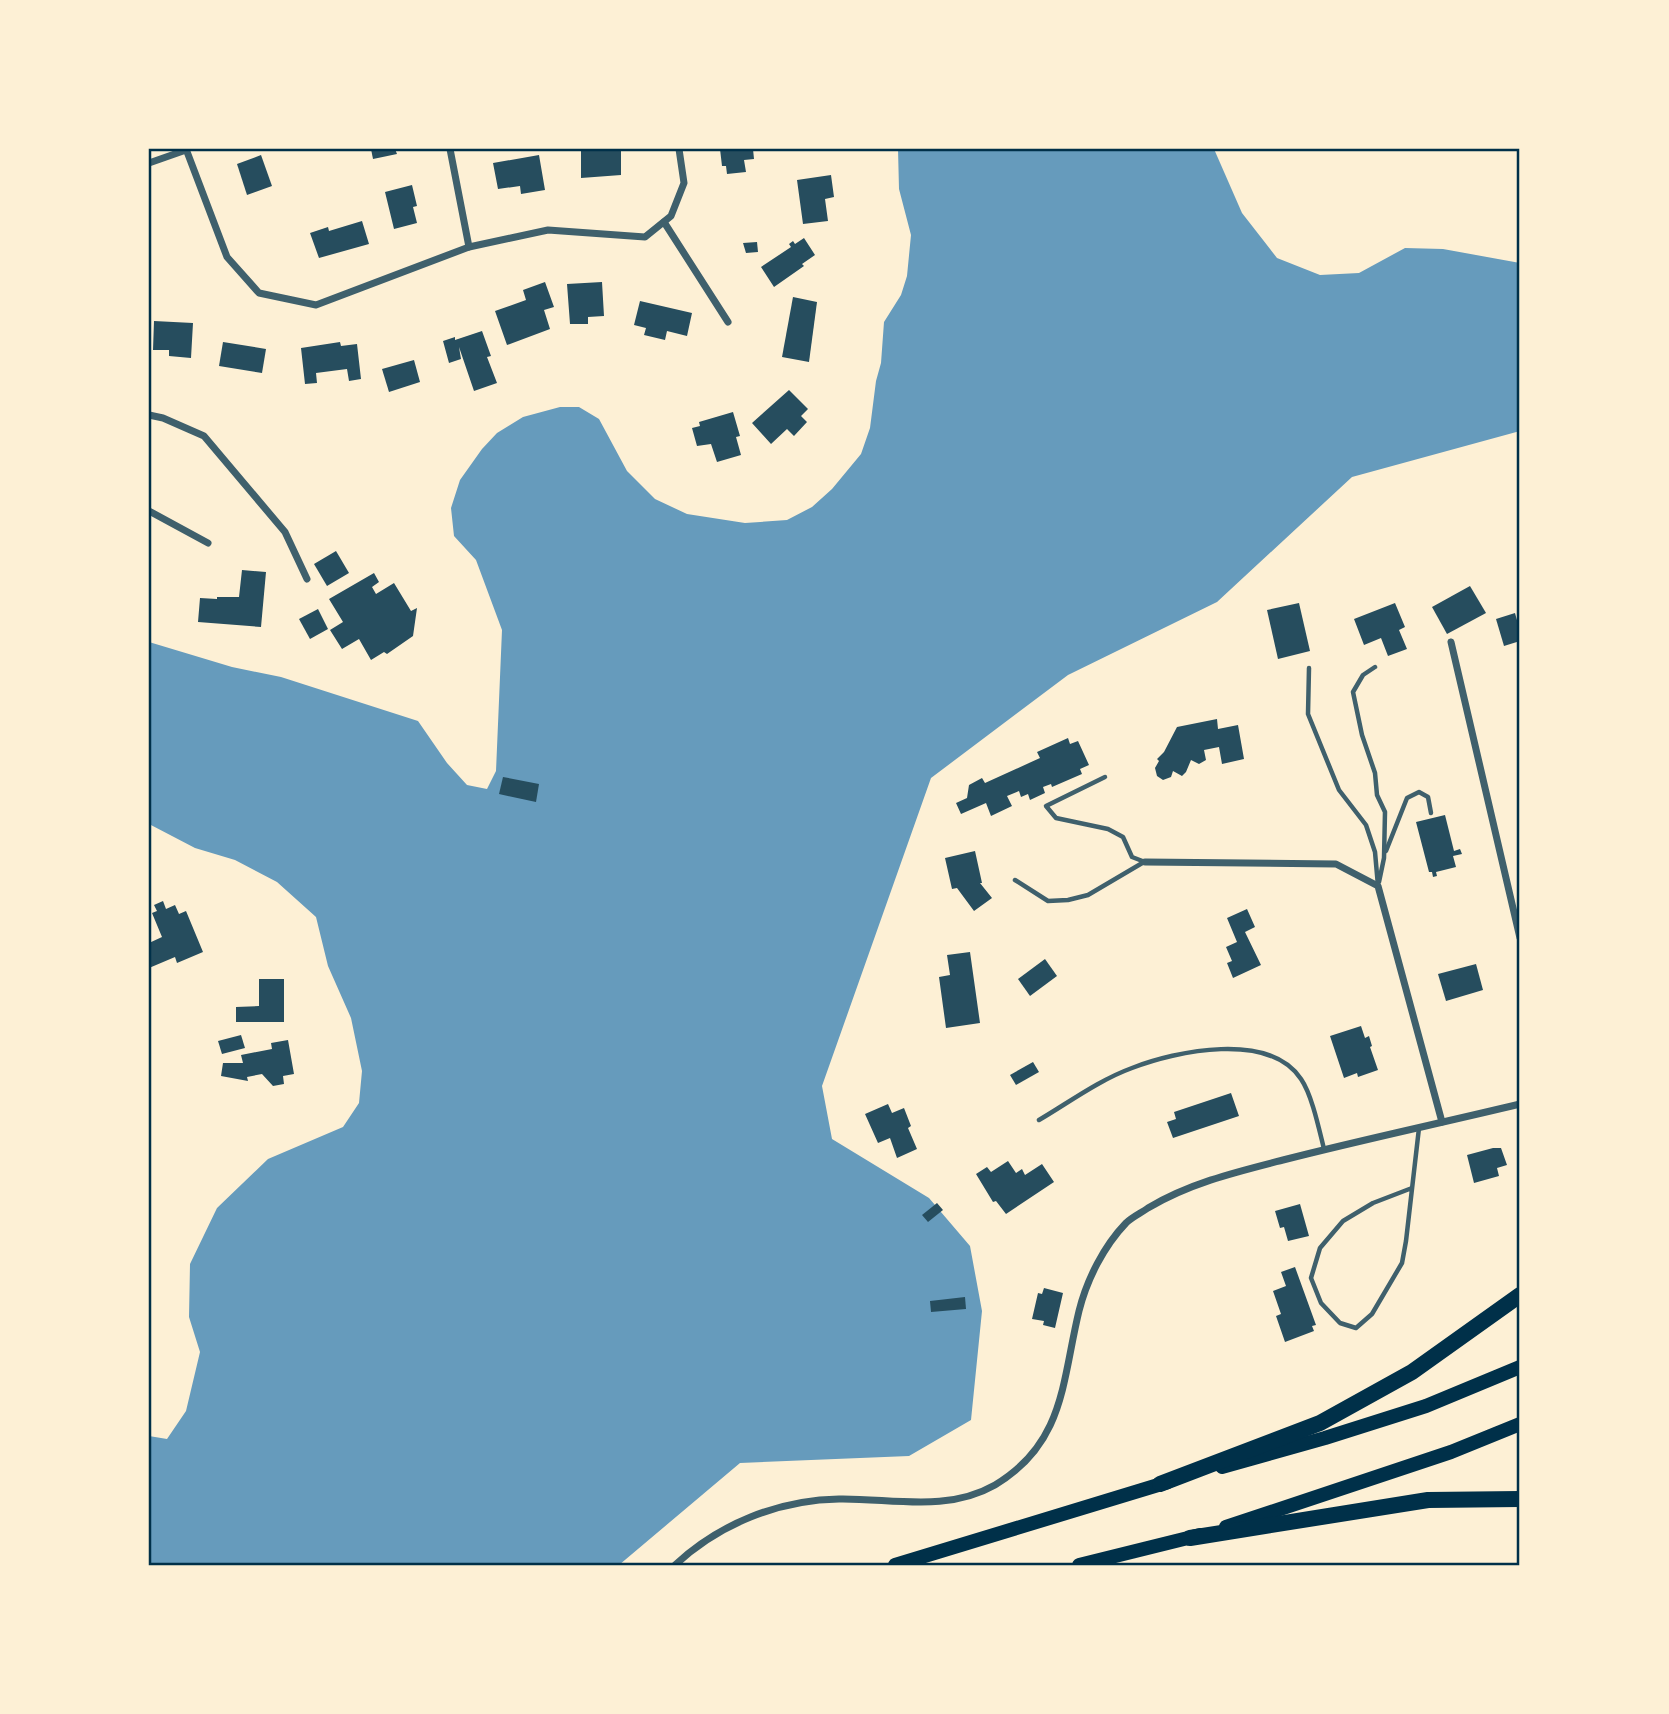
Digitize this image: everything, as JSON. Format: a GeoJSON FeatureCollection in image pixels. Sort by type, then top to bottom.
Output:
{"type":"FeatureCollection","features":[{"type":"Feature","properties":{"kind":"highway"},"geometry":{"type":"LineString","coordinates":[[1160,1484],[1320,1423],[1412,1372],[1520,1295]]}},
{"type":"Feature","properties":{"kind":"highway"},"geometry":{"type":"LineString","coordinates":[[1190,1538],[1428,1500],[1520,1499]]}},
{"type":"Feature","properties":{"kind":"main road"},"geometry":{"type":"LineString","coordinates":[[895,1565],[1160,1484],[1325,1438],[1426,1406],[1520,1367]]}},
{"type":"Feature","properties":{"kind":"main road"},"geometry":{"type":"LineString","coordinates":[[1079,1565],[1190,1538],[1411,1465],[1520,1424]]}},
{"type":"Feature","properties":{"kind":"street"},"geometry":{"type":"LineString","coordinates":[[149,163],[186,149],[227,257],[259,293],[316,305],[469,247],[548,230],[645,236],[671,216],[684,183],[680,149]]}},
{"type":"Feature","properties":{"kind":"street"},"geometry":{"type":"LineString","coordinates":[[450,149],[469,247]]}},
{"type":"Feature","properties":{"kind":"street"},"geometry":{"type":"LineString","coordinates":[[664,222],[728,322]]}},
{"type":"Feature","properties":{"kind":"street"},"geometry":{"type":"LineString","coordinates":[[149,415],[163,418],[204,436],[285,533],[307,579]]}},
{"type":"Feature","properties":{"kind":"street"},"geometry":{"type":"LineString","coordinates":[[149,511],[208,543]]}},
{"type":"Feature","properties":{"kind":"street"},"geometry":{"type":"LineString","coordinates":[[1451,642],[1520,938]]}},
{"type":"Feature","properties":{"kind":"street"},"geometry":{"type":"LineString","coordinates":[[1144,862],[1336,864],[1378,886],[1442,1122]]}},
{"type":"Feature","properties":{"kind":"street"},"geometry":{"type":"LineString","coordinates":[[675,1565],[711,1536],[740,1521],[775,1509],[810,1501],[840,1499],[919,1503],[946,1501],[971,1495],[1007,1477],[1035,1452],[1050,1428],[1059,1405],[1079,1309],[1091,1276],[1108,1246],[1128,1221],[1166,1198],[1210,1179],[1324,1149],[1520,1104]]}},
{"type":"Feature","properties":{"kind":"lane"},"geometry":{"type":"LineString","coordinates":[[1309,667],[1308,714],[1339,790],[1366,825],[1375,852],[1378,886]]}},
{"type":"Feature","properties":{"kind":"lane"},"geometry":{"type":"LineString","coordinates":[[1375,667],[1363,675],[1353,692],[1362,735],[1375,773],[1377,795],[1385,812],[1384,858]]}},
{"type":"Feature","properties":{"kind":"lane"},"geometry":{"type":"LineString","coordinates":[[1105,777],[1046,806],[1056,818],[1108,829],[1122,837],[1132,857],[1144,862]]}},
{"type":"Feature","properties":{"kind":"lane"},"geometry":{"type":"LineString","coordinates":[[1378,886],[1384,858],[1407,798],[1419,792],[1428,797],[1431,813]]}},
{"type":"Feature","properties":{"kind":"lane"},"geometry":{"type":"LineString","coordinates":[[1015,880],[1048,901],[1068,900],[1088,895],[1144,862]]}},
{"type":"Feature","properties":{"kind":"lane"},"geometry":{"type":"LineString","coordinates":[[1038,1120],[1130,1068],[1174,1054],[1249,1050],[1280,1059],[1300,1077],[1308,1092],[1324,1149]]}},
{"type":"Feature","properties":{"kind":"lane"},"geometry":{"type":"LineString","coordinates":[[1412,1188],[1373,1203],[1343,1221],[1320,1248],[1311,1278],[1321,1303],[1340,1323],[1356,1328],[1372,1314],[1402,1263],[1412,1188],[1419,1128]]}},
{"type":"Feature","properties":{"kind":"water"},"geometry":{"type":"Polygon","coordinates":[[[898,149],[1214,149],[1242,213],[1277,258],[1320,275],[1359,273],[1405,248],[1443,249],[1520,263],[1520,431],[1352,477],[1217,602],[1068,675],[931,778],[822,1086],[832,1139],[929,1198],[970,1246],[982,1311],[971,1420],[909,1456],[740,1463],[619,1565],[149,1565],[149,1436],[167,1439],[186,1411],[200,1352],[189,1317],[190,1264],[217,1208],[268,1159],[343,1127],[359,1103],[362,1071],[351,1018],[328,966],[316,917],[277,882],[235,860],[195,848],[149,824],[149,642],[232,667],[281,677],[418,721],[447,763],[467,785],[487,789],[496,771],[502,630],[476,560],[454,536],[451,508],[460,480],[497,433],[523,417],[560,407],[579,407],[599,419],[627,471],[655,499],[687,514],[745,523],[787,520],[812,507],[832,489],[861,454],[870,428],[881,363],[884,322],[901,295],[907,276],[911,235],[899,189],[898,149]]]}},
{"type":"Feature","properties":{"kind":"building"},"geometry":{"type":"Polygon","coordinates":[[[371,149],[395,149],[397,154],[373,159],[371,149]]]}},
{"type":"Feature","properties":{"kind":"building"},"geometry":{"type":"Polygon","coordinates":[[[720,149],[753,149],[754,159],[744,160],[746,172],[727,174],[726,166],[722,166],[720,149]]]}},
{"type":"Feature","properties":{"kind":"building"},"geometry":{"type":"Polygon","coordinates":[[[581,150],[621,150],[621,175],[581,178],[581,150]]]}},
{"type":"Feature","properties":{"kind":"building"},"geometry":{"type":"Polygon","coordinates":[[[261,155],[272,186],[247,195],[237,164],[261,155]]]}},
{"type":"Feature","properties":{"kind":"building"},"geometry":{"type":"Polygon","coordinates":[[[539,155],[545,190],[521,194],[520,186],[498,189],[493,163],[539,155]]]}},
{"type":"Feature","properties":{"kind":"building"},"geometry":{"type":"Polygon","coordinates":[[[831,175],[834,197],[825,199],[828,221],[803,224],[797,180],[831,175]]]}},
{"type":"Feature","properties":{"kind":"building"},"geometry":{"type":"Polygon","coordinates":[[[412,185],[417,206],[413,207],[417,223],[394,229],[385,192],[412,185]]]}},
{"type":"Feature","properties":{"kind":"building"},"geometry":{"type":"Polygon","coordinates":[[[362,221],[369,244],[319,258],[310,233],[328,227],[329,231],[362,221]]]}},
{"type":"Feature","properties":{"kind":"building"},"geometry":{"type":"Polygon","coordinates":[[[804,238],[815,255],[774,287],[761,267],[791,247],[789,244],[793,241],[795,244],[804,238]]]}},
{"type":"Feature","properties":{"kind":"building"},"geometry":{"type":"Polygon","coordinates":[[[757,242],[758,252],[746,253],[743,243],[757,242]]]}},
{"type":"Feature","properties":{"kind":"building"},"geometry":{"type":"Polygon","coordinates":[[[545,282],[554,307],[544,310],[550,329],[507,345],[495,311],[526,300],[523,290],[545,282]]]}},
{"type":"Feature","properties":{"kind":"building"},"geometry":{"type":"Polygon","coordinates":[[[602,282],[604,316],[588,317],[588,324],[570,324],[567,284],[602,282]]]}},
{"type":"Feature","properties":{"kind":"building"},"geometry":{"type":"Polygon","coordinates":[[[793,297],[817,302],[809,362],[782,357],[793,297]]]}},
{"type":"Feature","properties":{"kind":"building"},"geometry":{"type":"Polygon","coordinates":[[[640,301],[692,313],[687,336],[667,331],[665,340],[644,335],[646,328],[634,325],[640,301]]]}},
{"type":"Feature","properties":{"kind":"building"},"geometry":{"type":"Polygon","coordinates":[[[154,321],[193,323],[191,358],[169,356],[169,350],[153,350],[154,321]]]}},
{"type":"Feature","properties":{"kind":"building"},"geometry":{"type":"Polygon","coordinates":[[[482,331],[491,356],[487,357],[497,383],[474,391],[459,347],[461,359],[449,363],[443,341],[482,331]]]}},
{"type":"Feature","properties":{"kind":"building"},"geometry":{"type":"Polygon","coordinates":[[[223,342],[266,349],[262,373],[219,366],[223,342]]]}},
{"type":"Feature","properties":{"kind":"building"},"geometry":{"type":"Polygon","coordinates":[[[340,342],[341,346],[357,344],[361,379],[349,381],[347,369],[316,373],[317,383],[305,384],[301,348],[340,342]]]}},
{"type":"Feature","properties":{"kind":"building"},"geometry":{"type":"Polygon","coordinates":[[[414,360],[420,382],[389,392],[382,369],[414,360]]]}},
{"type":"Feature","properties":{"kind":"building"},"geometry":{"type":"Polygon","coordinates":[[[789,390],[808,409],[801,416],[807,422],[794,436],[787,429],[771,444],[752,423],[789,390]]]}},
{"type":"Feature","properties":{"kind":"building"},"geometry":{"type":"Polygon","coordinates":[[[733,412],[740,436],[736,437],[741,455],[717,462],[711,444],[697,446],[692,428],[700,426],[699,422],[733,412]]]}},
{"type":"Feature","properties":{"kind":"building"},"geometry":{"type":"Polygon","coordinates":[[[336,551],[349,573],[327,586],[314,564],[336,551]]]}},
{"type":"Feature","properties":{"kind":"building"},"geometry":{"type":"Polygon","coordinates":[[[242,570],[266,572],[261,627],[198,622],[200,598],[239,597],[242,570]]]}},
{"type":"Feature","properties":{"kind":"building"},"geometry":{"type":"Polygon","coordinates":[[[374,573],[379,582],[372,587],[376,594],[394,583],[411,611],[417,608],[413,636],[387,654],[384,652],[371,660],[359,639],[342,649],[330,630],[343,622],[329,599],[374,573]]]}},
{"type":"Feature","properties":{"kind":"building"},"geometry":{"type":"Polygon","coordinates":[[[1470,586],[1486,613],[1447,634],[1432,607],[1470,586]]]}},
{"type":"Feature","properties":{"kind":"building"},"geometry":{"type":"Polygon","coordinates":[[[1299,603],[1310,651],[1278,659],[1267,610],[1299,603]]]}},
{"type":"Feature","properties":{"kind":"building"},"geometry":{"type":"Polygon","coordinates":[[[1395,603],[1405,627],[1399,630],[1407,649],[1388,656],[1381,638],[1364,645],[1354,619],[1395,603]]]}},
{"type":"Feature","properties":{"kind":"building"},"geometry":{"type":"Polygon","coordinates":[[[318,609],[328,629],[310,639],[299,619],[318,609]]]}},
{"type":"Feature","properties":{"kind":"building"},"geometry":{"type":"Polygon","coordinates":[[[1515,613],[1520,641],[1504,646],[1496,619],[1515,613]]]}},
{"type":"Feature","properties":{"kind":"building"},"geometry":{"type":"Polygon","coordinates":[[[1217,719],[1218,729],[1238,725],[1244,759],[1222,764],[1219,747],[1204,750],[1206,760],[1199,764],[1191,760],[1182,776],[1173,771],[1171,777],[1163,780],[1157,776],[1157,759],[1164,752],[1177,727],[1217,719]]]}},
{"type":"Feature","properties":{"kind":"building"},"geometry":{"type":"Polygon","coordinates":[[[1068,738],[1070,744],[1078,741],[1089,765],[1080,769],[1082,774],[1052,787],[1051,784],[1043,787],[1045,793],[1030,800],[1028,794],[1021,797],[1019,791],[1007,796],[1012,806],[991,816],[986,803],[961,814],[956,803],[967,798],[969,785],[982,778],[985,783],[1040,758],[1037,752],[1068,738]]]}},
{"type":"Feature","properties":{"kind":"building"},"geometry":{"type":"Polygon","coordinates":[[[503,777],[539,784],[536,802],[499,794],[503,777]]]}},
{"type":"Feature","properties":{"kind":"building"},"geometry":{"type":"Polygon","coordinates":[[[1445,815],[1454,851],[1460,849],[1462,854],[1453,856],[1456,867],[1436,872],[1437,876],[1433,877],[1432,872],[1429,872],[1416,822],[1445,815]]]}},
{"type":"Feature","properties":{"kind":"building"},"geometry":{"type":"Polygon","coordinates":[[[975,851],[980,883],[992,898],[974,911],[957,888],[952,889],[945,858],[975,851]]]}},
{"type":"Feature","properties":{"kind":"building"},"geometry":{"type":"Polygon","coordinates":[[[163,901],[166,909],[175,905],[179,914],[186,911],[203,952],[177,963],[175,957],[149,968],[149,943],[162,937],[152,913],[157,911],[154,905],[163,901]]]}},
{"type":"Feature","properties":{"kind":"building"},"geometry":{"type":"Polygon","coordinates":[[[1247,909],[1255,927],[1245,932],[1261,965],[1233,978],[1227,963],[1232,961],[1226,947],[1237,942],[1227,918],[1247,909]]]}},
{"type":"Feature","properties":{"kind":"building"},"geometry":{"type":"Polygon","coordinates":[[[970,952],[980,1023],[946,1028],[939,977],[950,975],[947,955],[970,952]]]}},
{"type":"Feature","properties":{"kind":"building"},"geometry":{"type":"Polygon","coordinates":[[[1045,959],[1057,976],[1030,996],[1018,979],[1045,959]]]}},
{"type":"Feature","properties":{"kind":"building"},"geometry":{"type":"Polygon","coordinates":[[[1476,964],[1483,990],[1446,1001],[1438,974],[1476,964]]]}},
{"type":"Feature","properties":{"kind":"building"},"geometry":{"type":"Polygon","coordinates":[[[259,979],[284,979],[284,1022],[236,1022],[236,1007],[259,1006],[259,979]]]}},
{"type":"Feature","properties":{"kind":"building"},"geometry":{"type":"Polygon","coordinates":[[[1361,1026],[1365,1038],[1369,1036],[1378,1070],[1358,1077],[1357,1073],[1344,1078],[1330,1036],[1361,1026]]]}},
{"type":"Feature","properties":{"kind":"building"},"geometry":{"type":"Polygon","coordinates":[[[241,1035],[245,1048],[222,1054],[218,1041],[241,1035]]]}},
{"type":"Feature","properties":{"kind":"building"},"geometry":{"type":"Polygon","coordinates":[[[288,1040],[294,1074],[283,1076],[284,1084],[273,1086],[262,1074],[247,1077],[248,1081],[221,1076],[223,1063],[243,1063],[241,1055],[272,1049],[271,1043],[288,1040]]]}},
{"type":"Feature","properties":{"kind":"building"},"geometry":{"type":"Polygon","coordinates":[[[1033,1062],[1039,1072],[1016,1085],[1010,1075],[1033,1062]]]}},
{"type":"Feature","properties":{"kind":"building"},"geometry":{"type":"Polygon","coordinates":[[[1231,1093],[1239,1116],[1173,1138],[1167,1122],[1176,1119],[1174,1112],[1231,1093]]]}},
{"type":"Feature","properties":{"kind":"building"},"geometry":{"type":"Polygon","coordinates":[[[888,1104],[892,1113],[904,1108],[911,1126],[908,1128],[917,1149],[897,1158],[890,1138],[878,1143],[865,1114],[888,1104]]]}},
{"type":"Feature","properties":{"kind":"building"},"geometry":{"type":"Polygon","coordinates":[[[1501,1148],[1507,1165],[1497,1168],[1499,1176],[1474,1183],[1467,1155],[1501,1148]]]}},
{"type":"Feature","properties":{"kind":"building"},"geometry":{"type":"Polygon","coordinates":[[[1008,1161],[1016,1173],[1022,1169],[1025,1175],[1042,1164],[1054,1182],[1006,1214],[996,1201],[993,1202],[976,1174],[987,1167],[991,1172],[1008,1161]]]}},
{"type":"Feature","properties":{"kind":"building"},"geometry":{"type":"Polygon","coordinates":[[[937,1203],[943,1210],[928,1222],[922,1215],[937,1203]]]}},
{"type":"Feature","properties":{"kind":"building"},"geometry":{"type":"Polygon","coordinates":[[[1300,1204],[1309,1236],[1288,1241],[1284,1227],[1280,1228],[1275,1211],[1300,1204]]]}},
{"type":"Feature","properties":{"kind":"building"},"geometry":{"type":"Polygon","coordinates":[[[1295,1267],[1316,1325],[1312,1326],[1314,1331],[1285,1342],[1276,1316],[1281,1314],[1273,1291],[1286,1286],[1281,1272],[1295,1267]]]}},
{"type":"Feature","properties":{"kind":"building"},"geometry":{"type":"Polygon","coordinates":[[[1044,1288],[1063,1293],[1055,1328],[1043,1325],[1044,1321],[1032,1319],[1038,1293],[1042,1294],[1044,1288]]]}},
{"type":"Feature","properties":{"kind":"building"},"geometry":{"type":"Polygon","coordinates":[[[965,1297],[966,1309],[931,1312],[930,1301],[965,1297]]]}}]}
